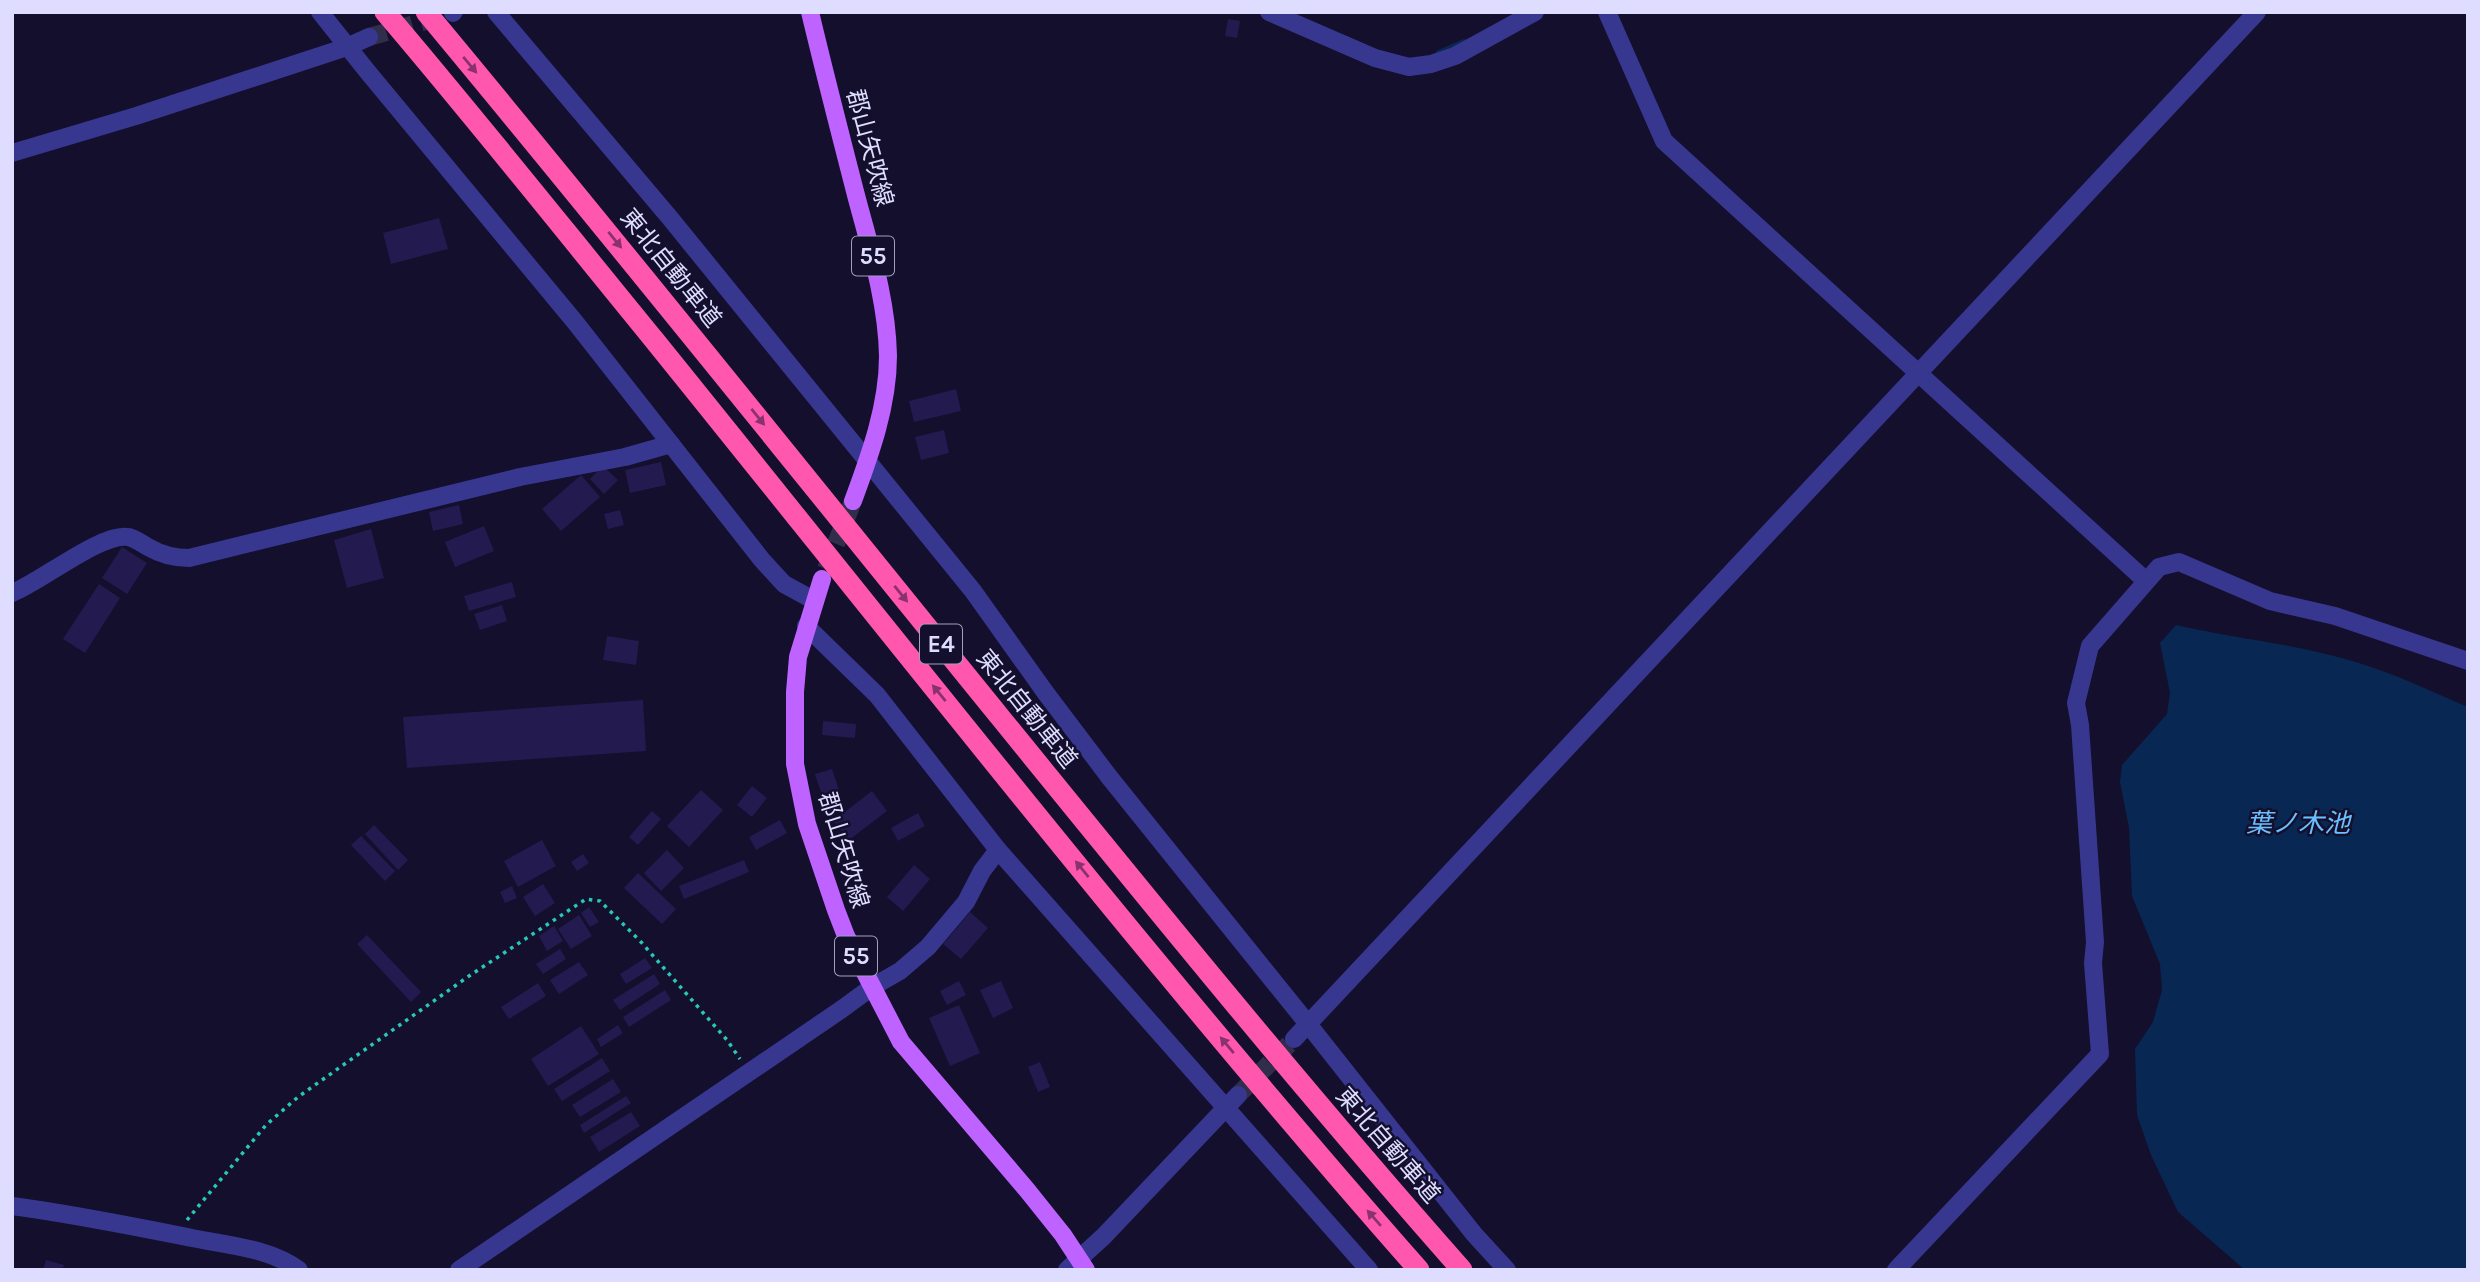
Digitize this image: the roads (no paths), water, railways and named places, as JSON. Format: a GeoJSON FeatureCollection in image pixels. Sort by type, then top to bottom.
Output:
{"type":"FeatureCollection","features":[{"type":"Feature","properties":{"kind":"highway","name":"E4"},"geometry":{"type":"LineString","coordinates":[[385,12],[524,179],[1165,971],[1419,1270]]}},
{"type":"Feature","properties":{"kind":"highway","name":"東北自動車道"},"geometry":{"type":"LineString","coordinates":[[426,12],[590,209],[1190,950],[1462,1270]]}},
{"type":"Feature","properties":{"kind":"main road","name":"郡山矢吹線"},"geometry":{"type":"LineString","coordinates":[[810,12],[883,303],[888,357],[885,387],[868,461],[853,501]]}},
{"type":"Feature","properties":{"kind":"main road","name":"郡山矢吹線"},"geometry":{"type":"LineString","coordinates":[[822,579],[798,657],[794,692],[795,764],[807,824],[836,910],[901,1042],[1027,1190],[1078,1266]]}},
{"type":"Feature","properties":{"kind":"street"},"geometry":{"type":"LineString","coordinates":[[320,12],[575,322],[762,561],[784,584],[815,601]]}},
{"type":"Feature","properties":{"kind":"street"},"geometry":{"type":"LineString","coordinates":[[496,12],[670,218],[973,591],[1110,778],[1474,1234],[1507,1270]]}},
{"type":"Feature","properties":{"kind":"street"},"geometry":{"type":"LineString","coordinates":[[1269,12],[1375,58],[1409,67],[1431,64],[1455,56],[1535,12]]}},
{"type":"Feature","properties":{"kind":"street"},"geometry":{"type":"LineString","coordinates":[[1606,12],[1664,141],[2146,582]]}},
{"type":"Feature","properties":{"kind":"street"},"geometry":{"type":"LineString","coordinates":[[1294,1040],[2256,12]]}},
{"type":"Feature","properties":{"kind":"street"},"geometry":{"type":"LineString","coordinates":[[12,153],[136,116],[347,47],[369,37]]}},
{"type":"Feature","properties":{"kind":"street"},"geometry":{"type":"LineString","coordinates":[[12,593],[98,545],[119,538],[128,537],[175,558],[189,558],[520,477],[625,457],[671,444]]}},
{"type":"Feature","properties":{"kind":"street"},"geometry":{"type":"LineString","coordinates":[[1895,1270],[2099,1054],[2093,963],[2095,942],[2080,725],[2076,703],[2090,646],[2160,567],[2179,562],[2270,601],[2335,616],[2468,661]]}},
{"type":"Feature","properties":{"kind":"street"},"geometry":{"type":"LineString","coordinates":[[806,626],[877,695],[998,850],[1369,1270]]}},
{"type":"Feature","properties":{"kind":"street"},"geometry":{"type":"LineString","coordinates":[[459,1270],[872,986],[900,971],[928,947],[966,902],[982,871],[998,850]]}},
{"type":"Feature","properties":{"kind":"street"},"geometry":{"type":"LineString","coordinates":[[1078,1266],[1238,1095]]}},
{"type":"Feature","properties":{"kind":"street"},"geometry":{"type":"LineString","coordinates":[[12,1206],[86,1216],[243,1248],[275,1258],[299,1270]]}},
{"type":"Feature","properties":{"kind":"water","name":"葉ノ木池"},"geometry":{"type":"Polygon","coordinates":[[[2176,625],[2336,656],[2387,672],[2468,707],[2468,1270],[2245,1270],[2178,1212],[2151,1155],[2137,1115],[2135,1049],[2153,1022],[2162,990],[2160,964],[2132,896],[2129,828],[2120,782],[2122,765],[2167,714],[2170,693],[2160,643],[2176,625]]]}},
{"type":"Feature","properties":{"kind":"waterway"},"geometry":{"type":"LineString","coordinates":[[1439,53],[1464,42]]}},
{"type":"Feature","properties":{"kind":"tunnel"},"geometry":{"type":"LineString","coordinates":[[369,37],[443,16]]}},
{"type":"Feature","properties":{"kind":"tunnel"},"geometry":{"type":"LineString","coordinates":[[826,569],[853,501]]}},
{"type":"Feature","properties":{"kind":"tunnel"},"geometry":{"type":"LineString","coordinates":[[1238,1095],[1294,1039]]}}]}
